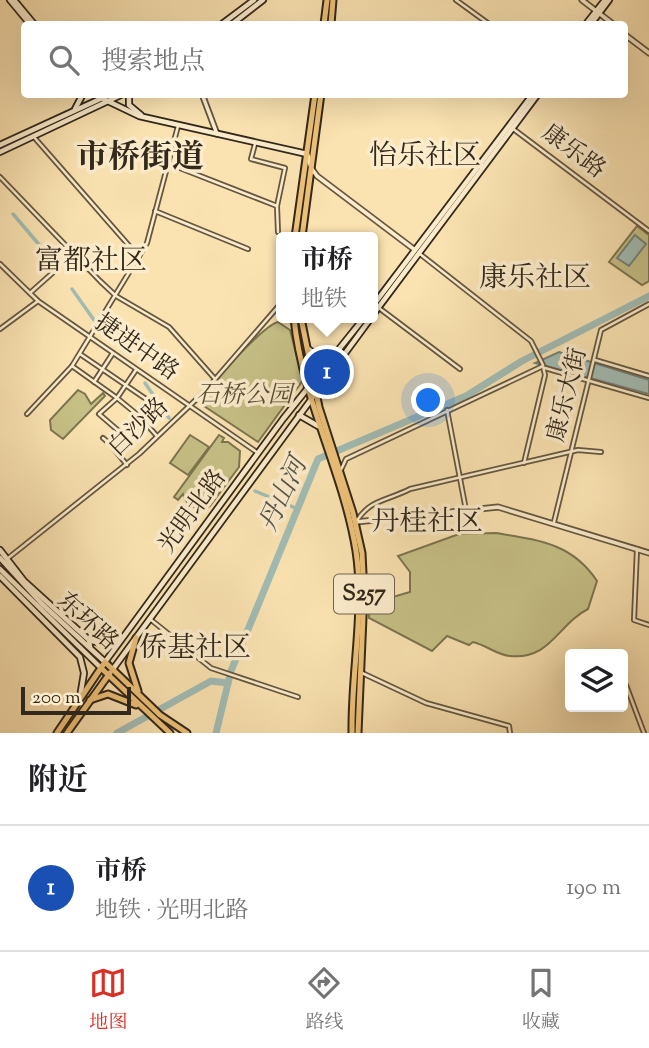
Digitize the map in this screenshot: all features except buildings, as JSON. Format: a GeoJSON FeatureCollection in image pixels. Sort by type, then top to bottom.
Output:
{"type":"FeatureCollection","features":[{"type":"Feature","properties":{"kind":"main road"},"geometry":{"type":"LineString","coordinates":[[12,0],[30,21]]}},
{"type":"Feature","properties":{"kind":"main road"},"geometry":{"type":"LineString","coordinates":[[226,21],[254,0]]}},
{"type":"Feature","properties":{"kind":"main road"},"geometry":{"type":"LineString","coordinates":[[236,21],[262,0]]}},
{"type":"Feature","properties":{"kind":"main road"},"geometry":{"type":"LineString","coordinates":[[324,21],[327,0]]}},
{"type":"Feature","properties":{"kind":"main road"},"geometry":{"type":"LineString","coordinates":[[331,21],[333,0]]}},
{"type":"Feature","properties":{"kind":"main road"},"geometry":{"type":"LineString","coordinates":[[591,21],[607,0]]}},
{"type":"Feature","properties":{"kind":"main road"},"geometry":{"type":"LineString","coordinates":[[74,110],[81,98]]}},
{"type":"Feature","properties":{"kind":"main road"},"geometry":{"type":"LineString","coordinates":[[127,98],[131,108],[144,117]]}},
{"type":"Feature","properties":{"kind":"main road"},"geometry":{"type":"LineString","coordinates":[[296,232],[314,98]]}},
{"type":"Feature","properties":{"kind":"main road"},"geometry":{"type":"LineString","coordinates":[[303,232],[320,98]]}},
{"type":"Feature","properties":{"kind":"main road","name":"光明北路"},"geometry":{"type":"LineString","coordinates":[[378,303],[533,98]]}},
{"type":"Feature","properties":{"kind":"main road"},"geometry":{"type":"LineString","coordinates":[[0,152],[102,99]]}},
{"type":"Feature","properties":{"kind":"main road"},"geometry":{"type":"LineString","coordinates":[[0,145],[102,99],[144,117],[307,154]]}},
{"type":"Feature","properties":{"kind":"main road"},"geometry":{"type":"LineString","coordinates":[[307,154],[311,167]]}},
{"type":"Feature","properties":{"kind":"main road","name":"S257"},"geometry":{"type":"LineString","coordinates":[[295,323],[327,448]]}},
{"type":"Feature","properties":{"kind":"main road","name":"S257"},"geometry":{"type":"LineString","coordinates":[[301,323],[313,384],[311,399],[349,520],[357,566],[352,733]]}},
{"type":"Feature","properties":{"kind":"main road"},"geometry":{"type":"LineString","coordinates":[[313,384],[360,323]]}},
{"type":"Feature","properties":{"kind":"main road","name":"光明北路"},"geometry":{"type":"LineString","coordinates":[[57,733],[105,662],[258,453],[290,411],[312,392],[367,323]]}},
{"type":"Feature","properties":{"kind":"main road"},"geometry":{"type":"LineString","coordinates":[[305,346],[322,358],[335,356]]}},
{"type":"Feature","properties":{"kind":"main road","name":"光明北路"},"geometry":{"type":"LineString","coordinates":[[67,733],[311,399]]}},
{"type":"Feature","properties":{"kind":"main road"},"geometry":{"type":"LineString","coordinates":[[290,411],[318,426]]}},
{"type":"Feature","properties":{"kind":"main road","name":"S257"},"geometry":{"type":"LineString","coordinates":[[331,459],[356,522],[364,580],[358,733]]}},
{"type":"Feature","properties":{"kind":"main road"},"geometry":{"type":"LineString","coordinates":[[0,550],[3,560],[89,640],[109,644],[128,632]]}},
{"type":"Feature","properties":{"kind":"main road","name":"东环路"},"geometry":{"type":"LineString","coordinates":[[3,560],[42,604],[160,715],[187,733]]}},
{"type":"Feature","properties":{"kind":"main road","name":"东环路"},"geometry":{"type":"LineString","coordinates":[[0,569],[55,625],[170,733]]}},
{"type":"Feature","properties":{"kind":"main road"},"geometry":{"type":"LineString","coordinates":[[0,576],[68,644]]}},
{"type":"Feature","properties":{"kind":"main road"},"geometry":{"type":"LineString","coordinates":[[55,625],[83,667],[80,697]]}},
{"type":"Feature","properties":{"kind":"main road"},"geometry":{"type":"LineString","coordinates":[[136,638],[129,663],[139,694]]}},
{"type":"Feature","properties":{"kind":"main road"},"geometry":{"type":"LineString","coordinates":[[89,640],[90,648]]}},
{"type":"Feature","properties":{"kind":"main road"},"geometry":{"type":"LineString","coordinates":[[88,701],[108,694],[127,699],[145,711]]}},
{"type":"Feature","properties":{"kind":"street"},"geometry":{"type":"LineString","coordinates":[[456,0],[485,21]]}},
{"type":"Feature","properties":{"kind":"street"},"geometry":{"type":"LineString","coordinates":[[582,0],[609,21]]}},
{"type":"Feature","properties":{"kind":"street"},"geometry":{"type":"LineString","coordinates":[[628,36],[649,53]]}},
{"type":"Feature","properties":{"kind":"street"},"geometry":{"type":"LineString","coordinates":[[204,98],[217,134]]}},
{"type":"Feature","properties":{"kind":"street"},"geometry":{"type":"LineString","coordinates":[[27,414],[72,366],[139,257],[150,234],[178,125]]}},
{"type":"Feature","properties":{"kind":"street","name":"康乐路"},"geometry":{"type":"LineString","coordinates":[[511,127],[649,232]]}},
{"type":"Feature","properties":{"kind":"street"},"geometry":{"type":"LineString","coordinates":[[33,136],[139,257]]}},
{"type":"Feature","properties":{"kind":"street"},"geometry":{"type":"LineString","coordinates":[[255,143],[251,159],[285,169],[277,206],[278,232]]}},
{"type":"Feature","properties":{"kind":"street"},"geometry":{"type":"LineString","coordinates":[[167,163],[277,206]]}},
{"type":"Feature","properties":{"kind":"street"},"geometry":{"type":"LineString","coordinates":[[311,167],[317,176],[531,341],[544,367],[524,463]]}},
{"type":"Feature","properties":{"kind":"street"},"geometry":{"type":"LineString","coordinates":[[0,177],[116,296],[169,327],[215,379]]}},
{"type":"Feature","properties":{"kind":"street"},"geometry":{"type":"LineString","coordinates":[[155,211],[248,249]]}},
{"type":"Feature","properties":{"kind":"street","name":"捷进中路"},"geometry":{"type":"LineString","coordinates":[[0,264],[38,301],[258,453]]}},
{"type":"Feature","properties":{"kind":"street"},"geometry":{"type":"LineString","coordinates":[[30,293],[58,268]]}},
{"type":"Feature","properties":{"kind":"street"},"geometry":{"type":"LineString","coordinates":[[0,329],[38,301]]}},
{"type":"Feature","properties":{"kind":"street","name":"康乐大街"},"geometry":{"type":"LineString","coordinates":[[554,522],[604,327],[649,304]]}},
{"type":"Feature","properties":{"kind":"street","name":"白沙路"},"geometry":{"type":"LineString","coordinates":[[3,560],[127,465],[215,379],[276,309]]}},
{"type":"Feature","properties":{"kind":"street"},"geometry":{"type":"LineString","coordinates":[[378,309],[460,369]]}},
{"type":"Feature","properties":{"kind":"street"},"geometry":{"type":"LineString","coordinates":[[94,382],[113,353]]}},
{"type":"Feature","properties":{"kind":"street"},"geometry":{"type":"LineString","coordinates":[[80,354],[149,401],[139,416],[110,444]]}},
{"type":"Feature","properties":{"kind":"street"},"geometry":{"type":"LineString","coordinates":[[595,359],[649,376]]}},
{"type":"Feature","properties":{"kind":"street"},"geometry":{"type":"LineString","coordinates":[[72,366],[139,416]]}},
{"type":"Feature","properties":{"kind":"street"},"geometry":{"type":"LineString","coordinates":[[339,474],[346,459],[544,367],[649,398]]}},
{"type":"Feature","properties":{"kind":"street"},"geometry":{"type":"LineString","coordinates":[[121,433],[99,414],[117,398],[137,370]]}},
{"type":"Feature","properties":{"kind":"street"},"geometry":{"type":"LineString","coordinates":[[447,410],[466,510]]}},
{"type":"Feature","properties":{"kind":"street"},"geometry":{"type":"LineString","coordinates":[[132,427],[142,419],[156,435]]}},
{"type":"Feature","properties":{"kind":"street"},"geometry":{"type":"LineString","coordinates":[[103,438],[127,465]]}},
{"type":"Feature","properties":{"kind":"street"},"geometry":{"type":"LineString","coordinates":[[356,522],[371,503],[395,497],[410,489],[588,449],[601,452]]}},
{"type":"Feature","properties":{"kind":"street"},"geometry":{"type":"LineString","coordinates":[[356,522],[498,507],[649,553]]}},
{"type":"Feature","properties":{"kind":"street"},"geometry":{"type":"LineString","coordinates":[[637,549],[634,620],[649,625]]}},
{"type":"Feature","properties":{"kind":"street"},"geometry":{"type":"LineString","coordinates":[[150,619],[218,672],[298,697]]}},
{"type":"Feature","properties":{"kind":"street"},"geometry":{"type":"LineString","coordinates":[[360,671],[426,702],[509,726],[510,733]]}},
{"type":"Feature","properties":{"kind":"street"},"geometry":{"type":"LineString","coordinates":[[628,693],[644,733]]}},
{"type":"Feature","properties":{"kind":"green space"},"geometry":{"type":"Polygon","coordinates":[[[637,226],[649,235],[649,281],[642,285],[609,262],[637,226]]]}},
{"type":"Feature","properties":{"kind":"green space","name":"石桥公园"},"geometry":{"type":"Polygon","coordinates":[[[280,323],[290,330],[303,380],[258,442],[204,406],[201,401],[237,357],[271,326],[280,323]]]}},
{"type":"Feature","properties":{"kind":"green space"},"geometry":{"type":"Polygon","coordinates":[[[78,390],[85,394],[91,404],[103,393],[105,396],[63,439],[51,430],[50,420],[78,390]]]}},
{"type":"Feature","properties":{"kind":"green space"},"geometry":{"type":"Polygon","coordinates":[[[190,435],[209,447],[188,475],[170,463],[190,435]]]}},
{"type":"Feature","properties":{"kind":"green space"},"geometry":{"type":"Polygon","coordinates":[[[219,435],[224,438],[222,442],[228,442],[240,451],[239,467],[210,506],[193,507],[183,494],[178,500],[174,497],[219,435]]]}},
{"type":"Feature","properties":{"kind":"green space"},"geometry":{"type":"Polygon","coordinates":[[[496,533],[553,545],[577,558],[597,581],[588,609],[578,615],[545,647],[524,656],[510,656],[478,643],[469,645],[447,636],[432,651],[369,618],[370,580],[393,597],[410,592],[410,572],[398,556],[459,534],[496,533]]]}},
{"type":"Feature","properties":{"kind":"water"},"geometry":{"type":"Polygon","coordinates":[[[635,235],[646,244],[629,266],[617,258],[635,235]]]}},
{"type":"Feature","properties":{"kind":"water"},"geometry":{"type":"Polygon","coordinates":[[[559,352],[649,380],[649,394],[535,363],[559,352]]]}},
{"type":"Feature","properties":{"kind":"waterway"},"geometry":{"type":"LineString","coordinates":[[13,214],[42,248]]}},
{"type":"Feature","properties":{"kind":"waterway"},"geometry":{"type":"LineString","coordinates":[[72,289],[94,320]]}},
{"type":"Feature","properties":{"kind":"waterway","name":"丹山河"},"geometry":{"type":"LineString","coordinates":[[216,733],[231,671],[318,459],[466,396],[522,361],[649,296]]}},
{"type":"Feature","properties":{"kind":"waterway"},"geometry":{"type":"LineString","coordinates":[[145,383],[169,418]]}},
{"type":"Feature","properties":{"kind":"waterway"},"geometry":{"type":"LineString","coordinates":[[255,491],[298,509]]}},
{"type":"Feature","properties":{"kind":"waterway"},"geometry":{"type":"LineString","coordinates":[[117,733],[211,681],[228,683]]}},
{"type":"Feature","properties":{"kind":"place","name":"市桥"},"geometry":{"type":"Point","coordinates":[327,372]}},
{"type":"Feature","properties":{"kind":"district","name":"怡乐社区"},"geometry":{"type":"Point","coordinates":[425,157]}},
{"type":"Feature","properties":{"kind":"district","name":"市桥街道"},"geometry":{"type":"Point","coordinates":[140,159]}},
{"type":"Feature","properties":{"kind":"district","name":"富都社区"},"geometry":{"type":"Point","coordinates":[91,262]}},
{"type":"Feature","properties":{"kind":"district","name":"康乐社区"},"geometry":{"type":"Point","coordinates":[535,279]}},
{"type":"Feature","properties":{"kind":"district","name":"丹桂社区"},"geometry":{"type":"Point","coordinates":[427,523]}},
{"type":"Feature","properties":{"kind":"district","name":"侨基社区"},"geometry":{"type":"Point","coordinates":[195,649]}}]}
